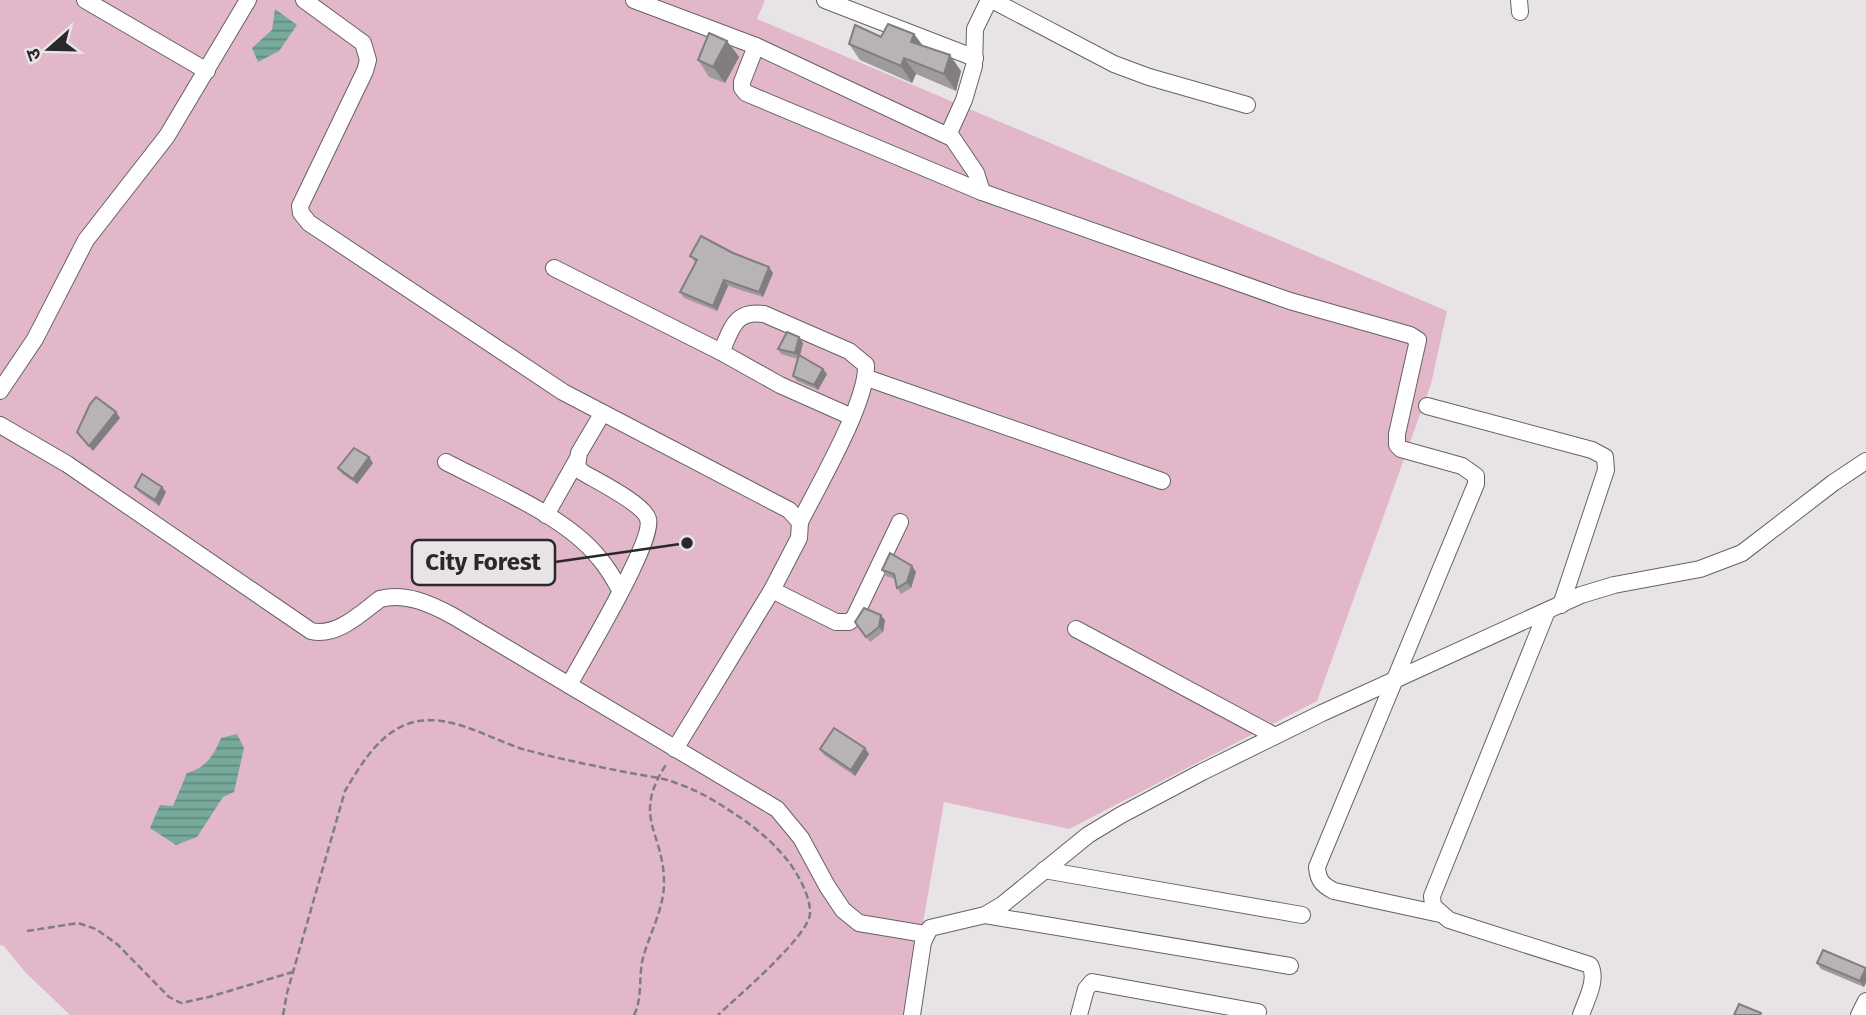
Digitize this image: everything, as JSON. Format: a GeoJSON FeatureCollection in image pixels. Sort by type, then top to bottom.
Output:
{"type":"FeatureCollection","features":[{"type":"Feature","properties":{"kind":"street"},"geometry":{"type":"LineString","coordinates":[[85,0],[207,71]]}},
{"type":"Feature","properties":{"kind":"street"},"geometry":{"type":"LineString","coordinates":[[0,391],[35,339],[86,240],[167,135],[248,0]]}},
{"type":"Feature","properties":{"kind":"street"},"geometry":{"type":"LineString","coordinates":[[304,0],[363,43],[368,60],[300,206],[301,213],[309,223],[528,370],[602,414],[789,510],[800,522]]}},
{"type":"Feature","properties":{"kind":"street"},"geometry":{"type":"LineString","coordinates":[[634,0],[756,47],[950,137],[976,173],[982,192]]}},
{"type":"Feature","properties":{"kind":"street"},"geometry":{"type":"LineString","coordinates":[[825,0],[975,58]]}},
{"type":"Feature","properties":{"kind":"street"},"geometry":{"type":"LineString","coordinates":[[950,137],[950,130],[964,100],[975,58],[975,29],[990,0],[1114,64],[1149,77],[1247,105]]}},
{"type":"Feature","properties":{"kind":"street"},"geometry":{"type":"LineString","coordinates":[[756,47],[742,82],[746,93],[982,192],[1225,280],[1410,335],[1418,340],[1397,434],[1397,445],[1401,449],[1462,466],[1476,476],[1476,484],[1397,679],[1319,858],[1317,877],[1324,886],[1334,891],[1440,914],[1590,965],[1594,979],[1581,1015]]}},
{"type":"Feature","properties":{"kind":"street"},"geometry":{"type":"LineString","coordinates":[[554,268],[721,352],[780,385],[852,417]]}},
{"type":"Feature","properties":{"kind":"street"},"geometry":{"type":"LineString","coordinates":[[672,754],[772,590],[799,538],[800,522],[852,417],[867,378],[866,365],[849,351],[764,314],[750,312],[742,316],[734,324],[721,352]]}},
{"type":"Feature","properties":{"kind":"street"},"geometry":{"type":"LineString","coordinates":[[867,378],[1162,481]]}},
{"type":"Feature","properties":{"kind":"street"},"geometry":{"type":"LineString","coordinates":[[1427,406],[1592,450],[1605,457],[1606,470],[1554,608],[1432,896],[1433,906],[1440,914]]}},
{"type":"Feature","properties":{"kind":"street"},"geometry":{"type":"LineString","coordinates":[[546,515],[602,414]]}},
{"type":"Feature","properties":{"kind":"street"},"geometry":{"type":"LineString","coordinates":[[0,425],[67,464],[311,631],[331,631],[380,599],[389,597],[411,599],[437,607],[569,685],[672,754],[777,809],[801,838],[827,886],[844,910],[859,923],[925,934]]}},
{"type":"Feature","properties":{"kind":"street"},"geometry":{"type":"LineString","coordinates":[[569,685],[621,590],[646,540],[649,527],[648,516],[640,507],[582,472],[577,466],[577,460]]}},
{"type":"Feature","properties":{"kind":"street"},"geometry":{"type":"LineString","coordinates":[[912,1015],[925,934],[930,928],[985,915],[1015,896],[1088,835],[1121,815],[1275,736],[1597,589],[1700,569],[1742,552],[1866,461]]}},
{"type":"Feature","properties":{"kind":"street"},"geometry":{"type":"LineString","coordinates":[[446,462],[546,515],[576,535],[600,558],[621,590]]}},
{"type":"Feature","properties":{"kind":"street"},"geometry":{"type":"LineString","coordinates":[[772,590],[836,622],[849,622],[854,618],[900,522]]}},
{"type":"Feature","properties":{"kind":"street"},"geometry":{"type":"LineString","coordinates":[[1076,629],[1275,736]]}},
{"type":"Feature","properties":{"kind":"street"},"geometry":{"type":"LineString","coordinates":[[1044,870],[1301,915]]}},
{"type":"Feature","properties":{"kind":"street"},"geometry":{"type":"LineString","coordinates":[[985,915],[1290,966]]}},
{"type":"Feature","properties":{"kind":"street"},"geometry":{"type":"LineString","coordinates":[[1079,1015],[1086,989],[1092,982],[1258,1012]]}},
{"type":"Feature","properties":{"kind":"street"},"geometry":{"type":"LineString","coordinates":[[1859,1015],[1866,1000]]}},
{"type":"Feature","properties":{"kind":"path"},"geometry":{"type":"LineString","coordinates":[[283,1015],[345,791],[375,747],[398,728],[416,721],[458,724],[503,744],[674,782],[712,798],[755,828],[784,855],[796,871],[810,914],[803,930],[785,951],[718,1015]]}},
{"type":"Feature","properties":{"kind":"path"},"geometry":{"type":"LineString","coordinates":[[634,1015],[642,963],[664,890],[663,869],[649,813],[649,802],[657,777],[672,754]]}},
{"type":"Feature","properties":{"kind":"path"},"geometry":{"type":"LineString","coordinates":[[27,931],[78,923],[96,929],[117,944],[169,997],[181,1003],[293,972]]}},
{"type":"Feature","properties":{"kind":"shaded area"},"geometry":{"type":"Polygon","coordinates":[[[0,0],[765,0],[757,19],[1447,311],[1431,384],[1317,701],[1069,829],[944,802],[907,1015],[70,1015],[25,972],[4,946],[0,945],[0,0]]]}},
{"type":"Feature","properties":{"kind":"shaded area"},"geometry":{"type":"Polygon","coordinates":[[[275,9],[297,25],[279,51],[258,62],[252,48],[272,30],[275,9]]]}},
{"type":"Feature","properties":{"kind":"shaded area"},"geometry":{"type":"Polygon","coordinates":[[[237,734],[244,748],[234,792],[223,797],[197,837],[176,845],[150,828],[160,805],[173,806],[187,773],[209,760],[221,738],[237,734]]]}},
{"type":"Feature","properties":{"kind":"building"},"geometry":{"type":"Polygon","coordinates":[[[888,24],[914,34],[911,42],[950,55],[944,74],[904,58],[901,66],[849,44],[855,25],[881,37],[888,24]]]}},
{"type":"Feature","properties":{"kind":"building"},"geometry":{"type":"Polygon","coordinates":[[[709,33],[727,41],[713,67],[698,60],[709,33]]]}},
{"type":"Feature","properties":{"kind":"building"},"geometry":{"type":"Polygon","coordinates":[[[701,236],[733,253],[769,267],[759,292],[724,280],[713,306],[680,292],[697,260],[690,256],[701,236]]]}},
{"type":"Feature","properties":{"kind":"building"},"geometry":{"type":"Polygon","coordinates":[[[787,332],[799,337],[795,353],[778,349],[787,332]]]}},
{"type":"Feature","properties":{"kind":"building"},"geometry":{"type":"Polygon","coordinates":[[[799,355],[823,369],[814,385],[793,376],[799,355]]]}},
{"type":"Feature","properties":{"kind":"building"},"geometry":{"type":"Polygon","coordinates":[[[96,397],[116,412],[89,446],[77,432],[96,397]]]}},
{"type":"Feature","properties":{"kind":"building"},"geometry":{"type":"Polygon","coordinates":[[[354,448],[369,457],[353,479],[338,468],[354,448]]]}},
{"type":"Feature","properties":{"kind":"building"},"geometry":{"type":"Polygon","coordinates":[[[142,474],[162,487],[155,500],[135,487],[142,474]]]}},
{"type":"Feature","properties":{"kind":"building"},"geometry":{"type":"Polygon","coordinates":[[[890,553],[912,566],[907,582],[897,588],[894,574],[882,570],[890,553]]]}},
{"type":"Feature","properties":{"kind":"building"},"geometry":{"type":"Polygon","coordinates":[[[864,608],[881,615],[879,627],[866,637],[855,622],[864,608]]]}},
{"type":"Feature","properties":{"kind":"building"},"geometry":{"type":"Polygon","coordinates":[[[834,728],[865,748],[851,770],[820,749],[834,728]]]}},
{"type":"Feature","properties":{"kind":"building"},"geometry":{"type":"Polygon","coordinates":[[[1823,950],[1866,968],[1860,981],[1817,963],[1823,950]]]}},
{"type":"Feature","properties":{"kind":"building"},"geometry":{"type":"Polygon","coordinates":[[[1739,1004],[1761,1013],[1734,1015],[1739,1004]]]}},
{"type":"Feature","properties":{"kind":"place","name":"City Forest"},"geometry":{"type":"Point","coordinates":[687,543]}}]}
